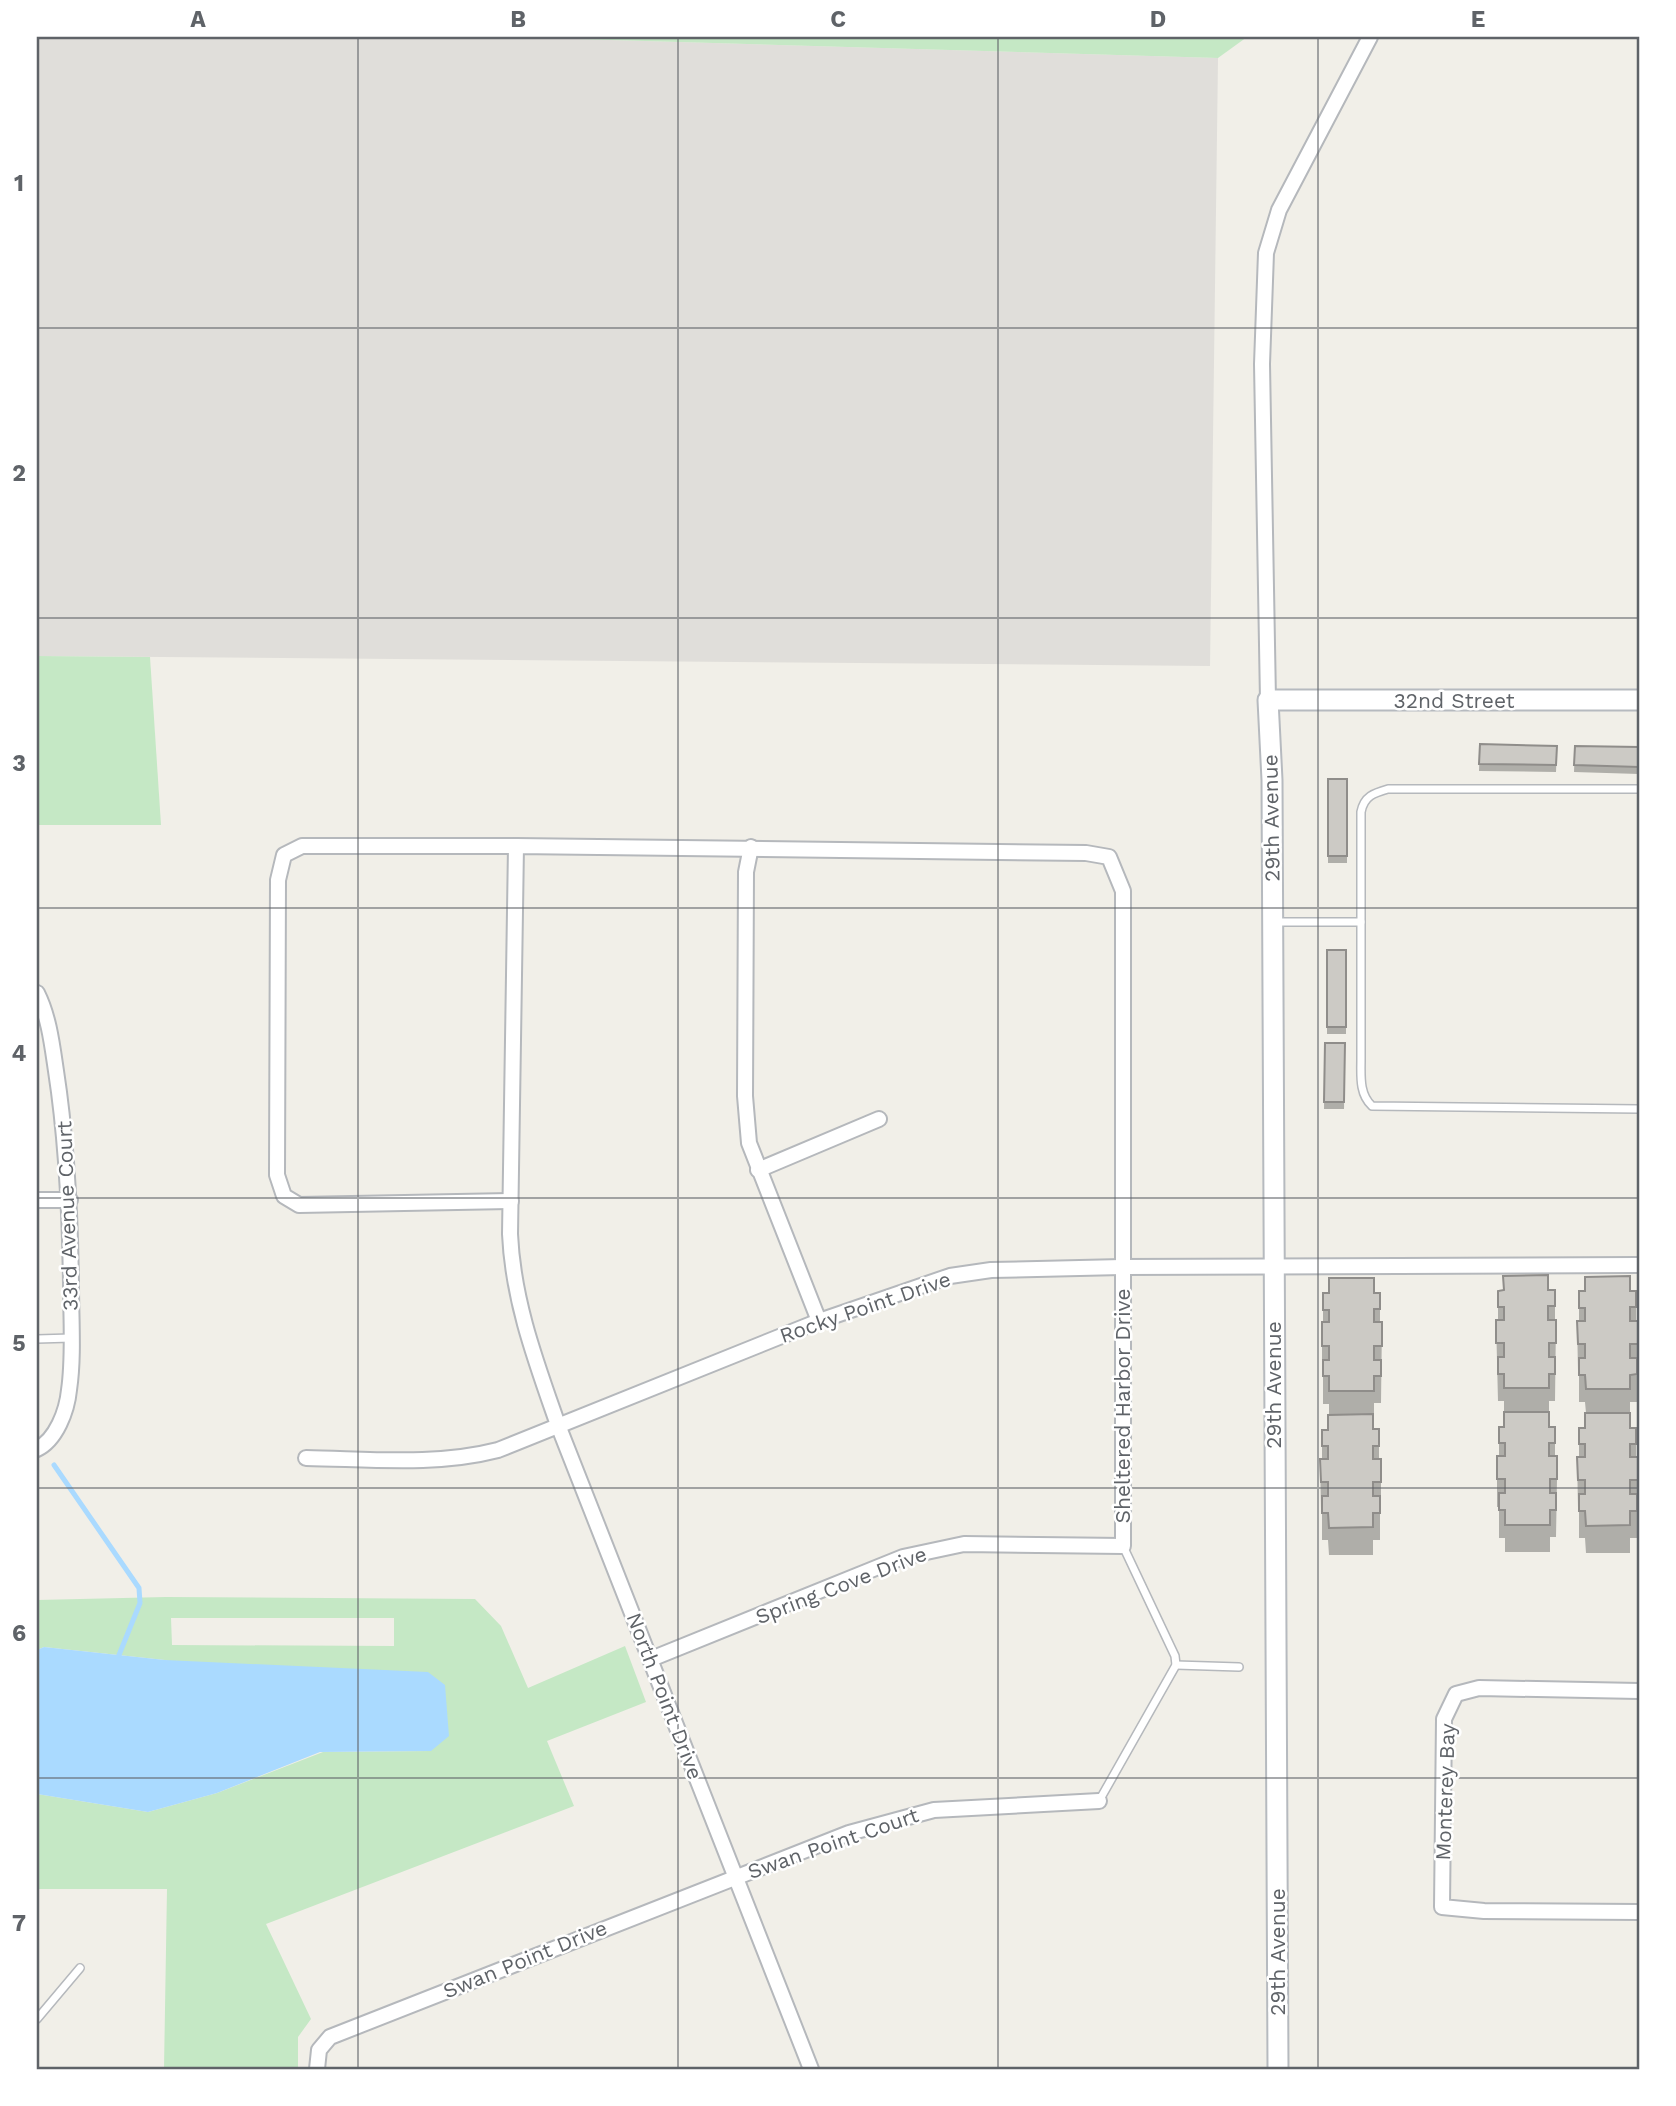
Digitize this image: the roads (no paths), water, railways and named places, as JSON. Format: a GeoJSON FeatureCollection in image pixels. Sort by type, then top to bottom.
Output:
{"type":"FeatureCollection","features":[{"type":"Feature","properties":{"kind":"street"},"geometry":{"type":"LineString","coordinates":[[1268,700],[1262,364],[1266,253],[1279,210],[1370,37]]}},
{"type":"Feature","properties":{"kind":"street","name":"32nd Street"},"geometry":{"type":"LineString","coordinates":[[1268,700],[1639,699]]}},
{"type":"Feature","properties":{"kind":"street","name":"29th Avenue"},"geometry":{"type":"LineString","coordinates":[[1268,700],[1272,922],[1278,2069]]}},
{"type":"Feature","properties":{"kind":"street"},"geometry":{"type":"LineString","coordinates":[[511,1201],[299,1205],[285,1196],[277,1175],[278,880],[285,855],[302,846],[751,847],[746,872],[745,1096],[749,1143],[819,1321]]}},
{"type":"Feature","properties":{"kind":"street","name":"North Point Drive"},"geometry":{"type":"LineString","coordinates":[[516,846],[511,1201],[512,1265],[523,1321],[558,1425],[811,2069]]}},
{"type":"Feature","properties":{"kind":"street","name":"Sheltered Harbor Drive"},"geometry":{"type":"LineString","coordinates":[[751,847],[1086,853],[1109,857],[1123,891],[1123,1546]]}},
{"type":"Feature","properties":{"kind":"street","name":"33rd Avenue Court"},"geometry":{"type":"LineString","coordinates":[[37,993],[44,1008],[67,1140],[71,1338],[69,1392],[61,1419],[51,1439],[37,1449]]}},
{"type":"Feature","properties":{"kind":"street"},"geometry":{"type":"LineString","coordinates":[[758,1170],[879,1119]]}},
{"type":"Feature","properties":{"kind":"street"},"geometry":{"type":"LineString","coordinates":[[37,1200],[70,1200]]}},
{"type":"Feature","properties":{"kind":"street","name":"Rocky Point Drive"},"geometry":{"type":"LineString","coordinates":[[306,1458],[468,1458],[498,1450],[913,1286],[950,1276],[991,1270],[1639,1265]]}},
{"type":"Feature","properties":{"kind":"street","name":"Spring Cove Drive"},"geometry":{"type":"LineString","coordinates":[[651,1659],[903,1557],[964,1544],[1123,1546]]}},
{"type":"Feature","properties":{"kind":"street","name":"Monterey Bay"},"geometry":{"type":"LineString","coordinates":[[1639,1691],[1479,1688],[1456,1694],[1444,1719],[1442,1907],[1484,1912],[1639,1912]]}},
{"type":"Feature","properties":{"kind":"street","name":"Swan Point Court"},"geometry":{"type":"LineString","coordinates":[[735,1876],[849,1833],[934,1810],[1099,1801]]}},
{"type":"Feature","properties":{"kind":"street","name":"Swan Point Drive"},"geometry":{"type":"LineString","coordinates":[[317,2069],[319,2050],[330,2037],[735,1876]]}},
{"type":"Feature","properties":{"kind":"lane"},"geometry":{"type":"LineString","coordinates":[[1639,789],[1388,789],[1373,793],[1363,803],[1362,812],[1361,922],[1362,1087],[1366,1100],[1372,1106],[1639,1110]]}},
{"type":"Feature","properties":{"kind":"lane"},"geometry":{"type":"LineString","coordinates":[[1272,922],[1361,922]]}},
{"type":"Feature","properties":{"kind":"lane"},"geometry":{"type":"LineString","coordinates":[[37,1339],[71,1338]]}},
{"type":"Feature","properties":{"kind":"lane"},"geometry":{"type":"LineString","coordinates":[[1099,1801],[1176,1665],[1175,1656],[1123,1546]]}},
{"type":"Feature","properties":{"kind":"lane"},"geometry":{"type":"LineString","coordinates":[[1176,1665],[1239,1667]]}},
{"type":"Feature","properties":{"kind":"lane"},"geometry":{"type":"LineString","coordinates":[[37,2019],[80,1968]]}},
{"type":"Feature","properties":{"kind":"water"},"geometry":{"type":"Polygon","coordinates":[[[44,1647],[165,1660],[428,1672],[445,1685],[449,1736],[431,1751],[320,1752],[217,1793],[148,1812],[37,1794],[37,1650],[44,1647]]]}},
{"type":"Feature","properties":{"kind":"waterway"},"geometry":{"type":"LineString","coordinates":[[54,1465],[139,1588],[140,1603],[119,1655]]}}]}
